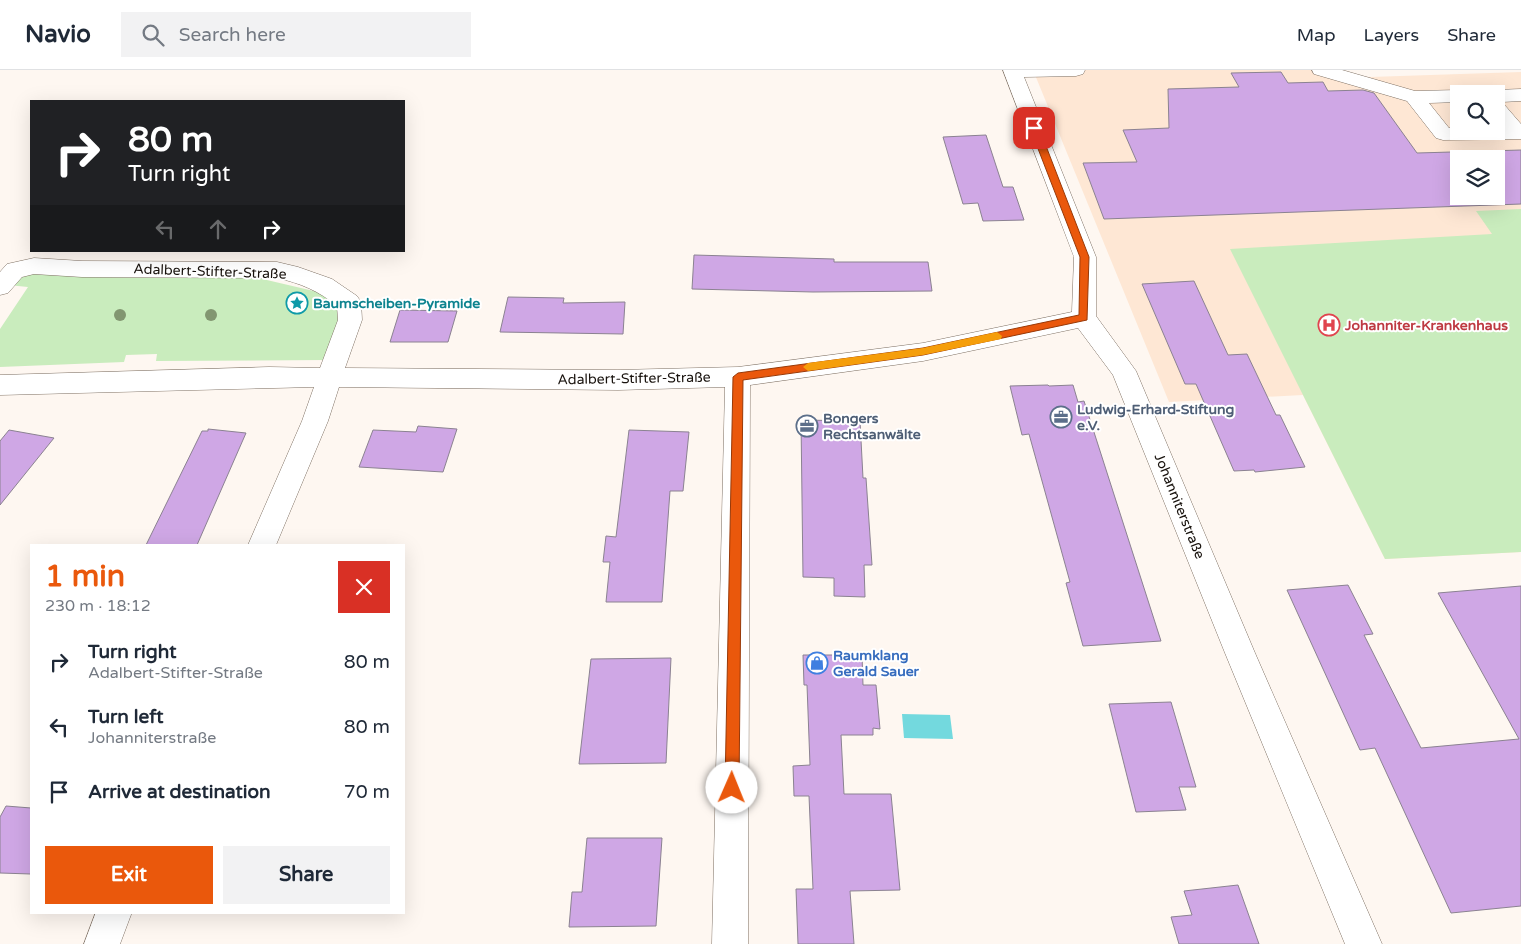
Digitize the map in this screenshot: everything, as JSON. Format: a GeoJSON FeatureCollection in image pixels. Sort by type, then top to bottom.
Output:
{"type":"FeatureCollection","features":[{"type":"Feature","properties":{"kind":"street"},"geometry":{"type":"LineString","coordinates":[[1076,70],[1012,71],[1085,257],[1084,318]]}},
{"type":"Feature","properties":{"kind":"street"},"geometry":{"type":"LineString","coordinates":[[1321,70],[1414,97],[1450,96]]}},
{"type":"Feature","properties":{"kind":"street"},"geometry":{"type":"LineString","coordinates":[[1505,96],[1521,95]]}},
{"type":"Feature","properties":{"kind":"street"},"geometry":{"type":"LineString","coordinates":[[1414,97],[1443,134],[1520,133]]}},
{"type":"Feature","properties":{"kind":"street"},"geometry":{"type":"LineString","coordinates":[[1505,116],[1520,133]]}},
{"type":"Feature","properties":{"kind":"street","name":"Adalbert-Stifter-Straße"},"geometry":{"type":"LineString","coordinates":[[5,275],[34,266],[82,269],[277,270],[301,275],[322,282],[349,302],[350,320],[329,377]]}},
{"type":"Feature","properties":{"kind":"street","name":"Adalbert-Stifter-Straße"},"geometry":{"type":"LineString","coordinates":[[0,385],[329,377],[618,380],[738,377],[923,352],[1084,318]]}},
{"type":"Feature","properties":{"kind":"street","name":"Johanniterstraße"},"geometry":{"type":"LineString","coordinates":[[1084,318],[1124,371],[1251,680],[1344,902],[1364,944]]}},
{"type":"Feature","properties":{"kind":"street"},"geometry":{"type":"LineString","coordinates":[[262,544],[315,422],[329,377]]}},
{"type":"Feature","properties":{"kind":"street"},"geometry":{"type":"LineString","coordinates":[[730,944],[738,377]]}},
{"type":"Feature","properties":{"kind":"street"},"geometry":{"type":"LineString","coordinates":[[102,944],[113,914]]}},
{"type":"Feature","properties":{"kind":"shaded area","name":"Johanniter-Krankenhaus"},"geometry":{"type":"Polygon","coordinates":[[[1033,70],[1334,70],[1356,76],[1370,77],[1521,72],[1521,552],[1385,559],[1303,395],[1169,402],[1033,70]]]}},
{"type":"Feature","properties":{"kind":"green space"},"geometry":{"type":"Polygon","coordinates":[[[1521,209],[1521,552],[1385,559],[1230,249],[1492,234],[1476,211],[1521,209]]]}},
{"type":"Feature","properties":{"kind":"green space"},"geometry":{"type":"Polygon","coordinates":[[[36,273],[254,277],[318,292],[338,304],[341,312],[326,360],[156,361],[157,354],[126,355],[124,362],[0,367],[0,329],[28,287],[8,285],[17,278],[36,273]]]}},
{"type":"Feature","properties":{"kind":"water"},"geometry":{"type":"Polygon","coordinates":[[[902,714],[950,715],[953,739],[904,738],[902,714]]]}},
{"type":"Feature","properties":{"kind":"building"},"geometry":{"type":"Polygon","coordinates":[[[1281,72],[1288,83],[1323,82],[1328,91],[1363,90],[1374,93],[1417,153],[1450,152],[1450,205],[1493,205],[1104,219],[1083,163],[1137,162],[1123,130],[1169,128],[1168,89],[1239,87],[1231,73],[1281,72]]]}},
{"type":"Feature","properties":{"kind":"building"},"geometry":{"type":"Polygon","coordinates":[[[986,135],[1003,187],[1013,187],[1024,220],[983,221],[978,203],[963,204],[943,137],[986,135]]]}},
{"type":"Feature","properties":{"kind":"building"},"geometry":{"type":"Polygon","coordinates":[[[1505,150],[1521,150],[1521,204],[1505,205],[1505,150]]]}},
{"type":"Feature","properties":{"kind":"building"},"geometry":{"type":"Polygon","coordinates":[[[694,255],[834,259],[834,262],[928,262],[932,291],[813,292],[692,289],[694,255]]]}},
{"type":"Feature","properties":{"kind":"building"},"geometry":{"type":"Polygon","coordinates":[[[1194,281],[1228,355],[1247,354],[1276,415],[1280,415],[1305,467],[1255,472],[1254,470],[1234,471],[1196,384],[1185,384],[1142,284],[1194,281]]]}},
{"type":"Feature","properties":{"kind":"building"},"geometry":{"type":"Polygon","coordinates":[[[508,297],[564,298],[563,303],[625,302],[623,334],[500,332],[508,297]]]}},
{"type":"Feature","properties":{"kind":"building"},"geometry":{"type":"Polygon","coordinates":[[[400,310],[457,311],[448,342],[390,342],[400,310]]]}},
{"type":"Feature","properties":{"kind":"building"},"geometry":{"type":"Polygon","coordinates":[[[1073,385],[1078,402],[1084,401],[1161,641],[1083,646],[1066,583],[1070,582],[1029,434],[1022,435],[1010,386],[1073,385]]]}},
{"type":"Feature","properties":{"kind":"building"},"geometry":{"type":"Polygon","coordinates":[[[801,420],[860,421],[863,478],[866,478],[872,565],[864,565],[865,597],[834,596],[834,578],[803,577],[801,420]]]}},
{"type":"Feature","properties":{"kind":"building"},"geometry":{"type":"Polygon","coordinates":[[[418,426],[457,429],[443,472],[359,467],[373,430],[416,432],[418,426]]]}},
{"type":"Feature","properties":{"kind":"building"},"geometry":{"type":"Polygon","coordinates":[[[208,429],[246,433],[197,544],[146,544],[202,431],[208,431],[208,429]]]}},
{"type":"Feature","properties":{"kind":"building"},"geometry":{"type":"Polygon","coordinates":[[[9,430],[54,438],[0,505],[0,441],[9,430]]]}},
{"type":"Feature","properties":{"kind":"building"},"geometry":{"type":"Polygon","coordinates":[[[629,430],[689,432],[683,491],[670,491],[662,602],[606,602],[610,562],[603,562],[606,536],[616,537],[629,430]]]}},
{"type":"Feature","properties":{"kind":"building"},"geometry":{"type":"Polygon","coordinates":[[[1348,585],[1373,634],[1364,635],[1421,748],[1519,739],[1438,593],[1521,586],[1521,906],[1451,913],[1375,748],[1360,750],[1287,590],[1348,585]]]}},
{"type":"Feature","properties":{"kind":"building"},"geometry":{"type":"Polygon","coordinates":[[[803,655],[862,655],[863,685],[876,685],[880,729],[873,728],[873,735],[841,735],[844,794],[891,794],[900,890],[850,891],[854,944],[798,944],[796,889],[813,889],[809,796],[794,796],[793,766],[810,765],[807,685],[804,685],[803,655]]]}},
{"type":"Feature","properties":{"kind":"building"},"geometry":{"type":"Polygon","coordinates":[[[671,658],[666,763],[579,764],[591,659],[671,658]]]}},
{"type":"Feature","properties":{"kind":"building"},"geometry":{"type":"Polygon","coordinates":[[[1171,702],[1196,787],[1179,787],[1186,810],[1136,812],[1109,704],[1171,702]]]}},
{"type":"Feature","properties":{"kind":"building"},"geometry":{"type":"Polygon","coordinates":[[[6,806],[30,808],[30,874],[0,873],[0,817],[6,806]]]}},
{"type":"Feature","properties":{"kind":"building"},"geometry":{"type":"Polygon","coordinates":[[[587,838],[662,838],[656,926],[569,927],[572,892],[582,892],[587,838]]]}},
{"type":"Feature","properties":{"kind":"building"},"geometry":{"type":"Polygon","coordinates":[[[1238,885],[1259,944],[1179,944],[1171,917],[1192,915],[1184,891],[1238,885]]]}},
{"type":"Feature","properties":{"kind":"slow traffic"},"geometry":{"type":"LineString","coordinates":[[808,367],[923,352],[997,336]]}},
{"type":"Feature","properties":{"kind":"place","name":"Baumscheiben-Pyramide"},"geometry":{"type":"Point","coordinates":[297,303]}},
{"type":"Feature","properties":{"kind":"place","name":"Johanniter-Krankenhaus"},"geometry":{"type":"Point","coordinates":[1329,325]}},
{"type":"Feature","properties":{"kind":"place","name":"Ludwig-Erhard-Stiftung e.V."},"geometry":{"type":"Point","coordinates":[1061,417]}},
{"type":"Feature","properties":{"kind":"place","name":"Bongers Rechtsanwälte"},"geometry":{"type":"Point","coordinates":[807,426]}},
{"type":"Feature","properties":{"kind":"place","name":"Raumklang Gerald Sauer"},"geometry":{"type":"Point","coordinates":[817,663]}},
{"type":"Feature","properties":{"kind":"route"},"geometry":{"type":"LineString","coordinates":[[732,788],[738,377],[923,352],[1084,318],[1085,257],[1034,128]]}}]}
